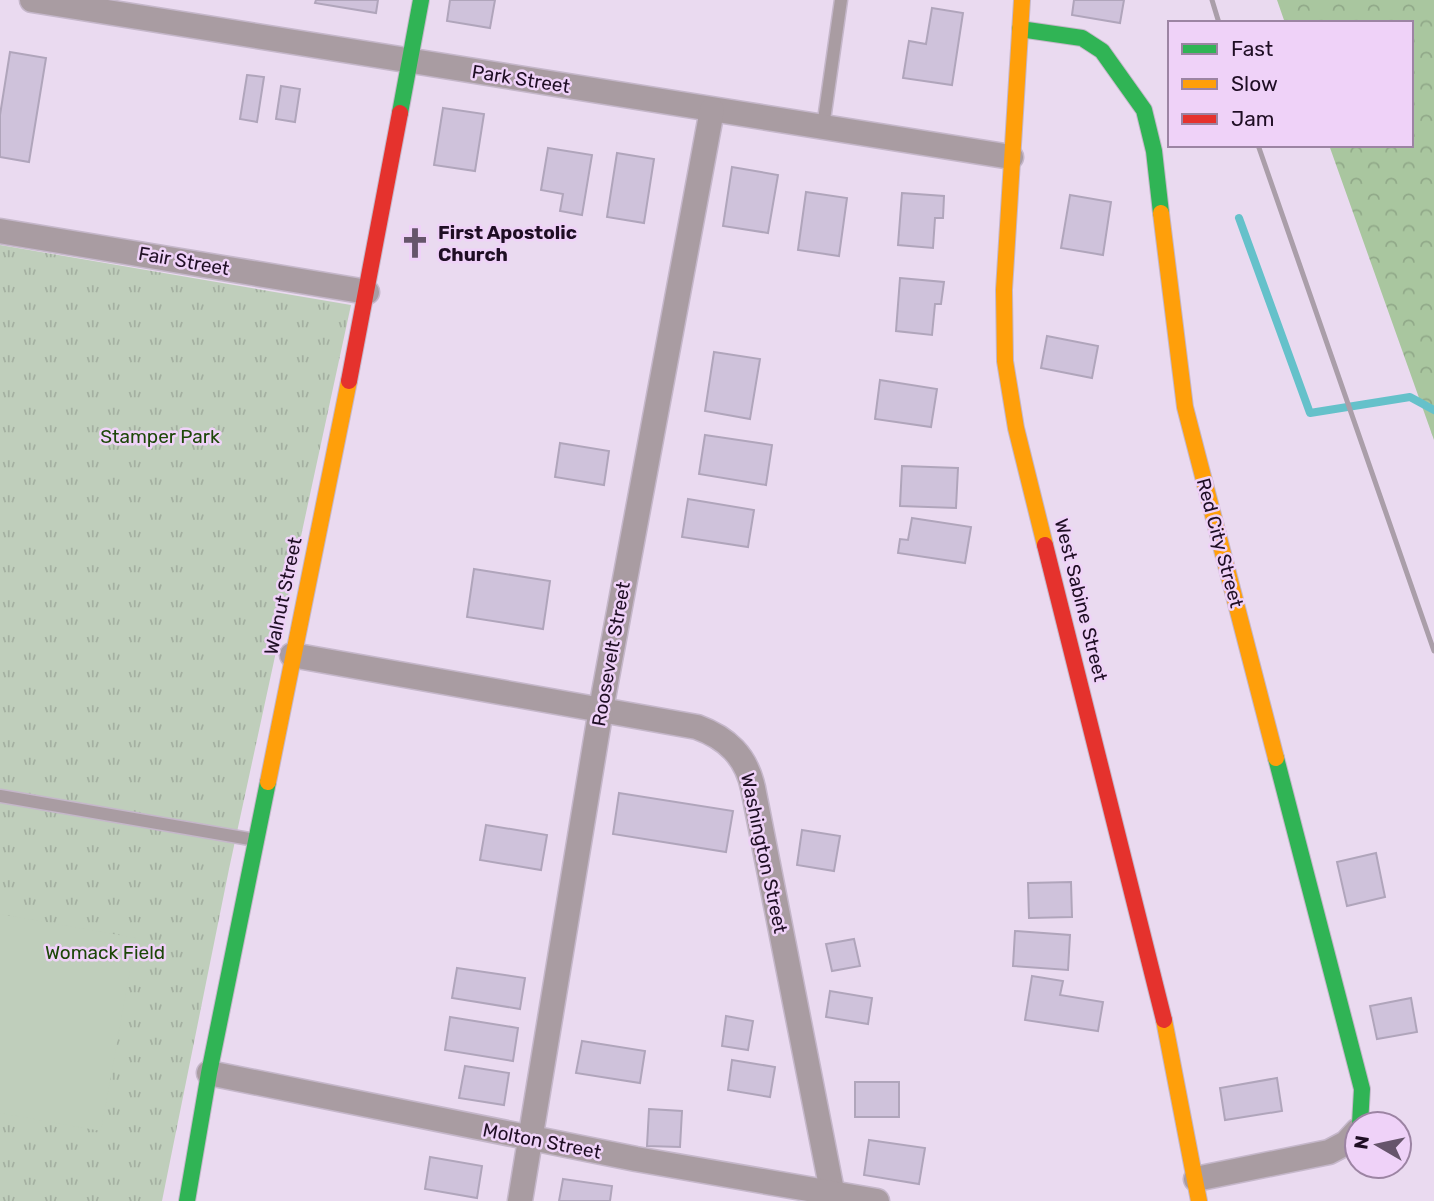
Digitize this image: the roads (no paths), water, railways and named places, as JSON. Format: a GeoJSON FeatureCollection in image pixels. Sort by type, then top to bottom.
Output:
{"type":"FeatureCollection","features":[{"type":"Feature","properties":{"kind":"street","name":"Park Street"},"geometry":{"type":"LineString","coordinates":[[32,0],[1011,157]]}},
{"type":"Feature","properties":{"kind":"street","name":"Walnut Street"},"geometry":{"type":"LineString","coordinates":[[187,1201],[209,1073],[367,292],[421,0]]}},
{"type":"Feature","properties":{"kind":"street","name":"West Sabine Street"},"geometry":{"type":"LineString","coordinates":[[1022,0],[1003,320],[1012,407],[1174,1055],[1197,1190]]}},
{"type":"Feature","properties":{"kind":"street","name":"Red City Street"},"geometry":{"type":"LineString","coordinates":[[1020,29],[1069,34],[1092,44],[1110,61],[1147,118],[1154,151],[1183,397],[1362,1090],[1361,1110]]}},
{"type":"Feature","properties":{"kind":"street","name":"Roosevelt Street"},"geometry":{"type":"LineString","coordinates":[[520,1201],[601,709],[712,110]]}},
{"type":"Feature","properties":{"kind":"street","name":"Fair Street"},"geometry":{"type":"LineString","coordinates":[[0,231],[367,292]]}},
{"type":"Feature","properties":{"kind":"street","name":"Washington Street"},"geometry":{"type":"LineString","coordinates":[[292,655],[705,730],[730,745],[748,769],[833,1197]]}},
{"type":"Feature","properties":{"kind":"street","name":"Molton Street"},"geometry":{"type":"LineString","coordinates":[[209,1073],[530,1139],[833,1197],[877,1201]]}},
{"type":"Feature","properties":{"kind":"street"},"geometry":{"type":"LineString","coordinates":[[1197,1190],[1329,1152],[1343,1145]]}},
{"type":"Feature","properties":{"kind":"lane"},"geometry":{"type":"LineString","coordinates":[[823,127],[841,0]]}},
{"type":"Feature","properties":{"kind":"lane"},"geometry":{"type":"LineString","coordinates":[[0,796],[257,840]]}},
{"type":"Feature","properties":{"kind":"waterway"},"geometry":{"type":"LineString","coordinates":[[1239,218],[1310,413],[1410,397],[1434,410]]}},
{"type":"Feature","properties":{"kind":"railway"},"geometry":{"type":"LineString","coordinates":[[1212,0],[1218,21]]}},
{"type":"Feature","properties":{"kind":"railway"},"geometry":{"type":"LineString","coordinates":[[1259,147],[1434,651]]}},
{"type":"Feature","properties":{"kind":"place","name":"First Apostolic Church"},"geometry":{"type":"Point","coordinates":[415,243]}},
{"type":"Feature","properties":{"kind":"park label","name":"Stamper Park"},"geometry":{"type":"Point","coordinates":[160,436]}},
{"type":"Feature","properties":{"kind":"park label","name":"Womack Field"},"geometry":{"type":"Point","coordinates":[105,952]}}]}
